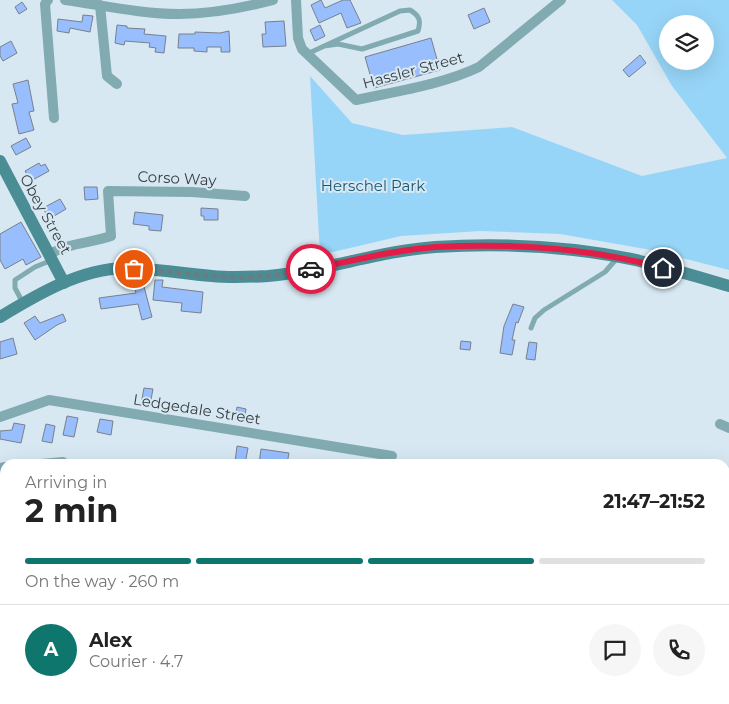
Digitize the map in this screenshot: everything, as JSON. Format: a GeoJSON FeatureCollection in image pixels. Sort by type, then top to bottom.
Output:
{"type":"FeatureCollection","features":[{"type":"Feature","properties":{"kind":"main road","name":"Obey Street"},"geometry":{"type":"LineString","coordinates":[[0,161],[64,283]]}},
{"type":"Feature","properties":{"kind":"main road"},"geometry":{"type":"LineString","coordinates":[[0,317],[23,303],[64,283],[96,272],[124,268],[211,276],[269,276],[435,247],[549,248],[583,251],[618,257],[729,286]]}},
{"type":"Feature","properties":{"kind":"street"},"geometry":{"type":"LineString","coordinates":[[48,0],[45,4],[54,118]]}},
{"type":"Feature","properties":{"kind":"street"},"geometry":{"type":"LineString","coordinates":[[65,0],[156,13],[180,14],[253,6],[273,0]]}},
{"type":"Feature","properties":{"kind":"street"},"geometry":{"type":"LineString","coordinates":[[296,0],[298,38],[302,49],[307,54]]}},
{"type":"Feature","properties":{"kind":"street","name":"Hassler Street"},"geometry":{"type":"LineString","coordinates":[[307,54],[356,100],[467,73],[479,67],[561,0]]}},
{"type":"Feature","properties":{"kind":"street"},"geometry":{"type":"LineString","coordinates":[[100,5],[107,76],[117,84]]}},
{"type":"Feature","properties":{"kind":"street","name":"Corso Way"},"geometry":{"type":"LineString","coordinates":[[51,257],[60,248],[111,236],[108,191],[192,192],[246,196]]}},
{"type":"Feature","properties":{"kind":"street","name":"Ledgedale Street"},"geometry":{"type":"LineString","coordinates":[[0,417],[50,400],[392,456]]}},
{"type":"Feature","properties":{"kind":"lane"},"geometry":{"type":"LineString","coordinates":[[307,54],[324,46],[400,11],[410,10],[418,15],[420,21],[418,32],[362,49],[338,44],[324,46]]}},
{"type":"Feature","properties":{"kind":"lane"},"geometry":{"type":"LineString","coordinates":[[23,303],[15,288],[15,280],[51,257]]}},
{"type":"Feature","properties":{"kind":"lane"},"geometry":{"type":"LineString","coordinates":[[530,328],[535,318],[544,310],[605,272],[618,257]]}},
{"type":"Feature","properties":{"kind":"green space","name":"Herschel Park"},"geometry":{"type":"Polygon","coordinates":[[[612,0],[729,0],[729,270],[651,250],[560,234],[481,231],[401,236],[320,255],[310,76],[352,123],[403,135],[512,127],[642,176],[727,158],[672,86],[663,70],[714,70],[714,15],[659,15],[659,63],[637,25],[612,0]]]}},
{"type":"Feature","properties":{"kind":"building"},"geometry":{"type":"Polygon","coordinates":[[[321,0],[325,8],[343,0],[350,0],[361,23],[347,28],[341,13],[319,23],[311,5],[321,0]]]}},
{"type":"Feature","properties":{"kind":"building"},"geometry":{"type":"Polygon","coordinates":[[[22,2],[27,9],[19,14],[15,7],[22,2]]]}},
{"type":"Feature","properties":{"kind":"building"},"geometry":{"type":"Polygon","coordinates":[[[484,8],[490,22],[474,29],[468,15],[484,8]]]}},
{"type":"Feature","properties":{"kind":"building"},"geometry":{"type":"Polygon","coordinates":[[[83,15],[93,16],[90,32],[70,28],[69,33],[57,31],[58,19],[82,22],[83,15]]]}},
{"type":"Feature","properties":{"kind":"building"},"geometry":{"type":"Polygon","coordinates":[[[284,21],[286,46],[263,47],[262,34],[266,34],[265,22],[284,21]]]}},
{"type":"Feature","properties":{"kind":"building"},"geometry":{"type":"Polygon","coordinates":[[[117,25],[127,26],[127,28],[145,29],[144,34],[166,36],[164,53],[155,52],[156,48],[149,47],[150,43],[125,41],[124,45],[115,43],[117,25]]]}},
{"type":"Feature","properties":{"kind":"building"},"geometry":{"type":"Polygon","coordinates":[[[320,25],[325,36],[315,41],[310,30],[320,25]]]}},
{"type":"Feature","properties":{"kind":"building"},"geometry":{"type":"Polygon","coordinates":[[[229,31],[230,52],[221,52],[221,47],[207,47],[207,52],[194,51],[194,48],[178,48],[179,34],[229,31]]]}},
{"type":"Feature","properties":{"kind":"building"},"geometry":{"type":"Polygon","coordinates":[[[431,38],[440,70],[374,88],[365,57],[431,38]]]}},
{"type":"Feature","properties":{"kind":"building"},"geometry":{"type":"Polygon","coordinates":[[[11,41],[17,53],[3,61],[0,56],[0,47],[11,41]]]}},
{"type":"Feature","properties":{"kind":"building"},"geometry":{"type":"Polygon","coordinates":[[[640,55],[646,63],[629,77],[623,70],[640,55]]]}},
{"type":"Feature","properties":{"kind":"building"},"geometry":{"type":"Polygon","coordinates":[[[28,80],[34,111],[29,112],[34,130],[19,134],[12,104],[18,103],[13,84],[28,80]]]}},
{"type":"Feature","properties":{"kind":"building"},"geometry":{"type":"Polygon","coordinates":[[[26,138],[31,147],[16,155],[11,146],[26,138]]]}},
{"type":"Feature","properties":{"kind":"building"},"geometry":{"type":"Polygon","coordinates":[[[39,163],[41,166],[45,164],[49,171],[31,181],[25,171],[39,163]]]}},
{"type":"Feature","properties":{"kind":"building"},"geometry":{"type":"Polygon","coordinates":[[[84,187],[97,187],[98,199],[85,200],[84,187]]]}},
{"type":"Feature","properties":{"kind":"building"},"geometry":{"type":"Polygon","coordinates":[[[60,199],[66,209],[49,219],[43,208],[60,199]]]}},
{"type":"Feature","properties":{"kind":"building"},"geometry":{"type":"Polygon","coordinates":[[[201,208],[218,209],[218,220],[204,220],[204,216],[201,216],[201,208]]]}},
{"type":"Feature","properties":{"kind":"building"},"geometry":{"type":"Polygon","coordinates":[[[135,212],[163,215],[161,231],[149,230],[149,226],[133,224],[135,212]]]}},
{"type":"Feature","properties":{"kind":"building"},"geometry":{"type":"Polygon","coordinates":[[[21,222],[41,257],[26,265],[23,259],[5,269],[0,260],[0,234],[21,222]]]}},
{"type":"Feature","properties":{"kind":"building"},"geometry":{"type":"Polygon","coordinates":[[[155,280],[163,280],[162,287],[203,292],[201,313],[181,311],[182,303],[153,300],[155,280]]]}},
{"type":"Feature","properties":{"kind":"building"},"geometry":{"type":"Polygon","coordinates":[[[143,283],[152,317],[142,320],[138,304],[101,309],[99,298],[136,293],[134,286],[143,283]]]}},
{"type":"Feature","properties":{"kind":"building"},"geometry":{"type":"Polygon","coordinates":[[[513,304],[524,307],[518,323],[516,322],[512,340],[515,340],[512,355],[500,353],[504,326],[513,304]]]}},
{"type":"Feature","properties":{"kind":"building"},"geometry":{"type":"Polygon","coordinates":[[[63,314],[66,321],[35,340],[24,323],[35,316],[40,323],[63,314]]]}},
{"type":"Feature","properties":{"kind":"building"},"geometry":{"type":"Polygon","coordinates":[[[13,338],[17,354],[0,359],[0,342],[13,338]]]}},
{"type":"Feature","properties":{"kind":"building"},"geometry":{"type":"Polygon","coordinates":[[[461,341],[471,342],[470,350],[460,349],[461,341]]]}},
{"type":"Feature","properties":{"kind":"building"},"geometry":{"type":"Polygon","coordinates":[[[529,342],[537,343],[535,360],[526,359],[529,342]]]}},
{"type":"Feature","properties":{"kind":"building"},"geometry":{"type":"Polygon","coordinates":[[[144,388],[153,389],[150,405],[141,404],[144,388]]]}},
{"type":"Feature","properties":{"kind":"building"},"geometry":{"type":"Polygon","coordinates":[[[237,407],[246,409],[244,421],[235,419],[237,407]]]}},
{"type":"Feature","properties":{"kind":"building"},"geometry":{"type":"Polygon","coordinates":[[[67,416],[78,418],[74,437],[63,435],[67,416]]]}},
{"type":"Feature","properties":{"kind":"building"},"geometry":{"type":"Polygon","coordinates":[[[100,419],[113,421],[111,435],[97,432],[100,419]]]}},
{"type":"Feature","properties":{"kind":"building"},"geometry":{"type":"Polygon","coordinates":[[[14,423],[25,425],[21,443],[0,439],[0,431],[12,430],[14,423]]]}},
{"type":"Feature","properties":{"kind":"building"},"geometry":{"type":"Polygon","coordinates":[[[46,424],[55,426],[52,443],[42,441],[46,424]]]}},
{"type":"Feature","properties":{"kind":"building"},"geometry":{"type":"Polygon","coordinates":[[[237,446],[248,448],[246,459],[235,459],[237,446]]]}},
{"type":"Feature","properties":{"kind":"building"},"geometry":{"type":"Polygon","coordinates":[[[261,449],[289,453],[288,459],[260,459],[261,449]]]}},
{"type":"Feature","properties":{"kind":"way so far"},"geometry":{"type":"LineString","coordinates":[[134,269],[241,277],[269,276],[311,269]]}},
{"type":"Feature","properties":{"kind":"route"},"geometry":{"type":"LineString","coordinates":[[311,269],[435,247],[549,248],[583,251],[632,259],[663,268]]}}]}
